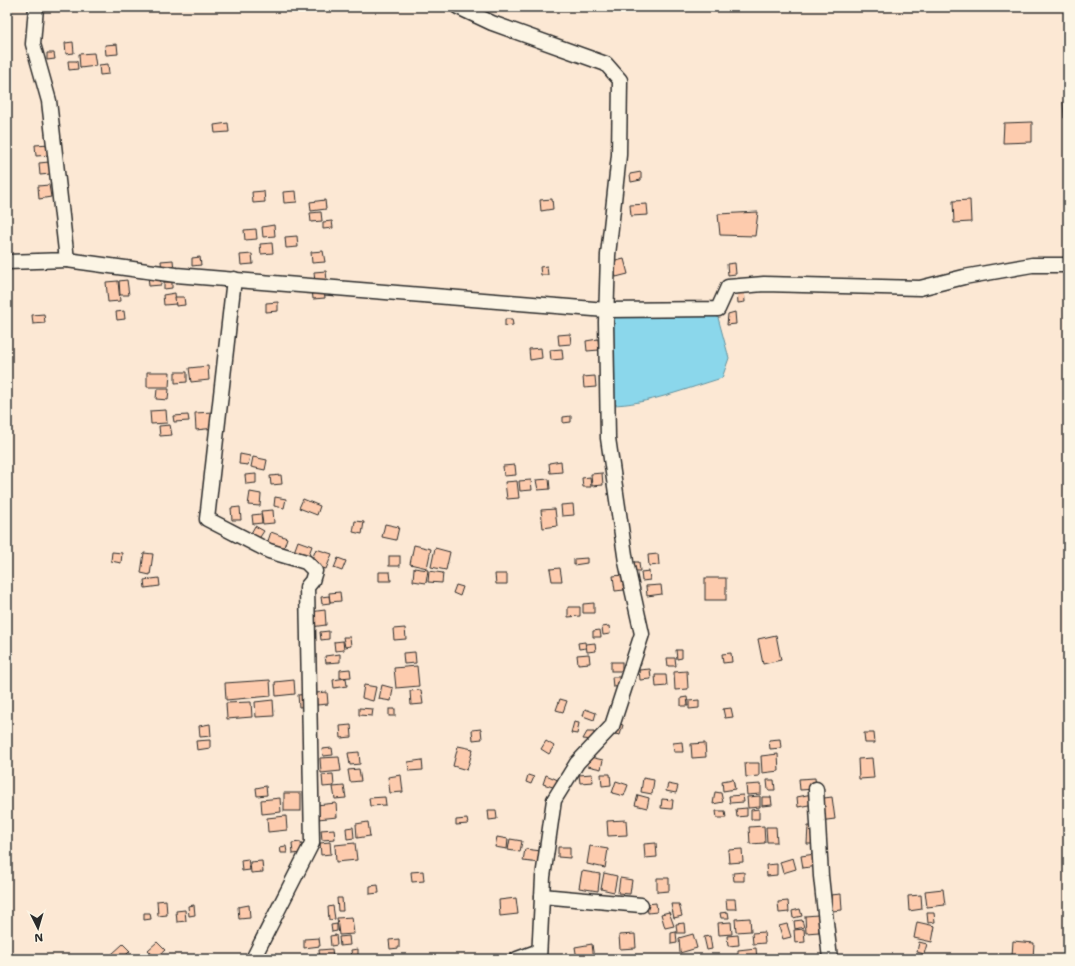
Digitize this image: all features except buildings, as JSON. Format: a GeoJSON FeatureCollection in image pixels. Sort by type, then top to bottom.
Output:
{"type":"FeatureCollection","features":[{"type":"Feature","properties":{"kind":"street"},"geometry":{"type":"LineString","coordinates":[[36,7],[33,44],[49,101],[67,260]]}},
{"type":"Feature","properties":{"kind":"street"},"geometry":{"type":"LineString","coordinates":[[458,7],[492,23],[606,64],[620,80],[618,155],[608,255],[606,310],[608,438],[626,562],[642,634],[612,726],[577,763],[554,800],[543,878],[539,955],[517,959]]}},
{"type":"Feature","properties":{"kind":"street"},"geometry":{"type":"LineString","coordinates":[[7,262],[67,260],[176,274],[606,310],[718,309],[728,287],[764,284],[920,288],[964,277],[1032,264],[1068,265]]}},
{"type":"Feature","properties":{"kind":"street"},"geometry":{"type":"LineString","coordinates":[[234,279],[207,519],[269,551],[306,562],[315,571],[312,581],[307,587],[312,843],[253,959]]}},
{"type":"Feature","properties":{"kind":"street"},"geometry":{"type":"LineString","coordinates":[[816,789],[821,876],[830,959]]}},
{"type":"Feature","properties":{"kind":"street"},"geometry":{"type":"LineString","coordinates":[[542,896],[641,905]]}},
{"type":"Feature","properties":{"kind":"water"},"geometry":{"type":"Polygon","coordinates":[[[615,314],[717,314],[729,358],[722,378],[653,399],[611,405],[611,340],[615,314]]]}}]}
